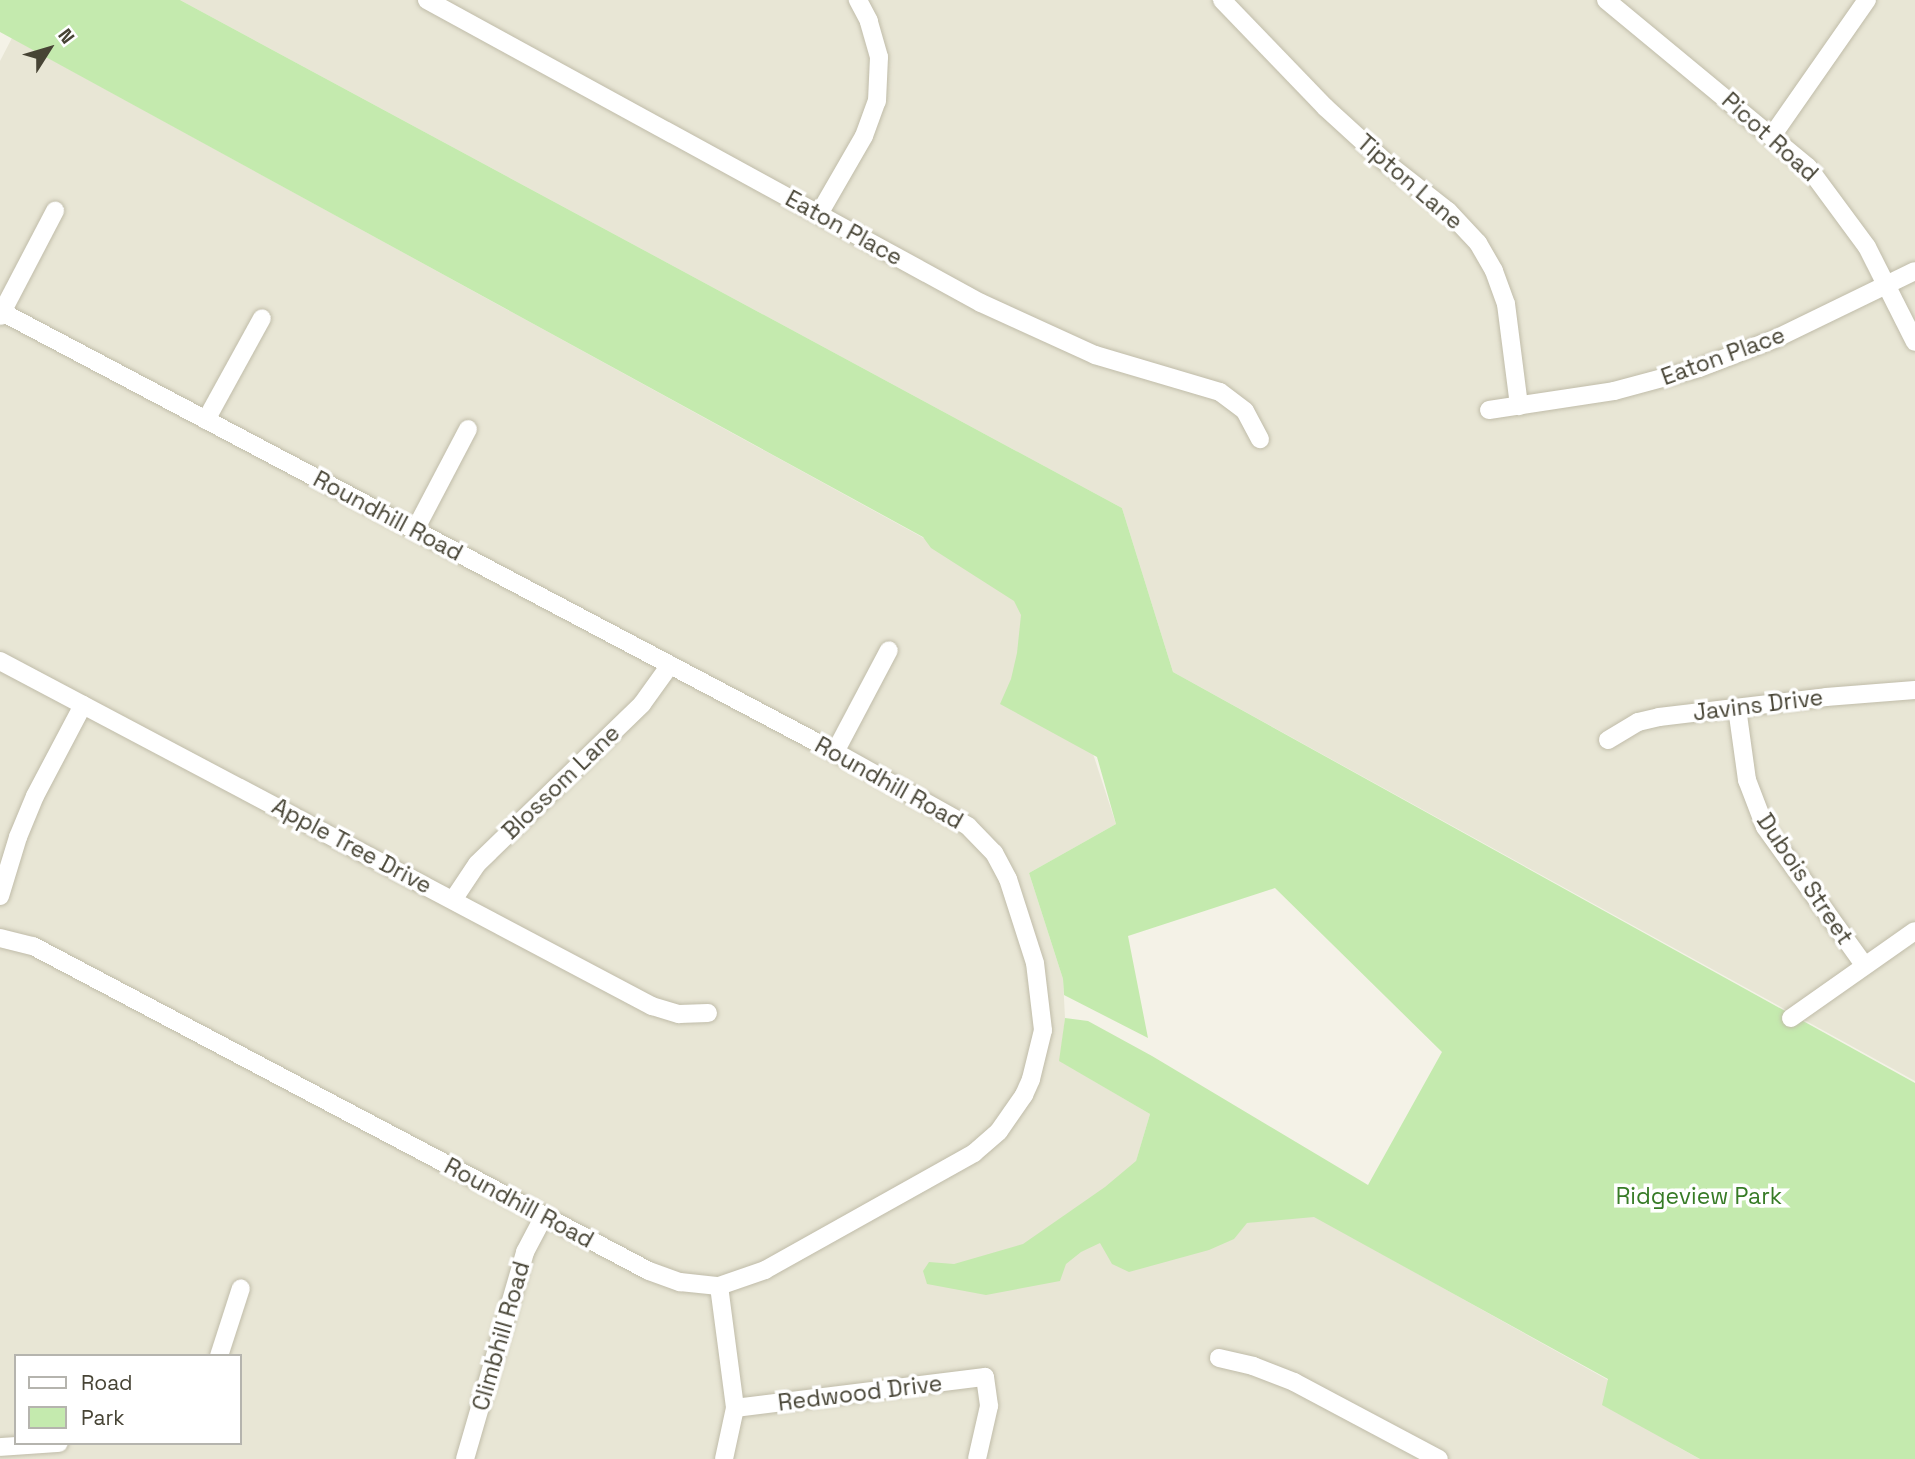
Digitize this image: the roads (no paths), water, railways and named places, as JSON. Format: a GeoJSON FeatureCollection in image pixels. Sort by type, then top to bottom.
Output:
{"type":"FeatureCollection","features":[{"type":"Feature","properties":{"kind":"street","name":"Eaton Place"},"geometry":{"type":"LineString","coordinates":[[427,0],[981,303],[1051,337],[1126,366],[1220,392],[1245,411],[1260,439]]}},
{"type":"Feature","properties":{"kind":"street"},"geometry":{"type":"LineString","coordinates":[[820,214],[864,136],[877,101],[880,68],[877,47],[869,21],[858,0]]}},
{"type":"Feature","properties":{"kind":"street","name":"Tipton Lane"},"geometry":{"type":"LineString","coordinates":[[1222,0],[1325,107],[1383,160],[1448,211],[1478,243],[1494,271],[1506,304],[1519,406]]}},
{"type":"Feature","properties":{"kind":"street","name":"Picot Road"},"geometry":{"type":"LineString","coordinates":[[1606,0],[1808,167],[1835,199],[1867,247],[1915,342]]}},
{"type":"Feature","properties":{"kind":"street"},"geometry":{"type":"LineString","coordinates":[[1772,136],[1867,0]]}},
{"type":"Feature","properties":{"kind":"street"},"geometry":{"type":"LineString","coordinates":[[1,314],[55,211]]}},
{"type":"Feature","properties":{"kind":"street","name":"Eaton Place"},"geometry":{"type":"LineString","coordinates":[[1489,410],[1614,391],[1699,368],[1777,338],[1915,271]]}},
{"type":"Feature","properties":{"kind":"street","name":"Roundhill Road"},"geometry":{"type":"LineString","coordinates":[[0,938],[33,946],[664,1278],[719,1286],[765,1270],[974,1153],[999,1131],[1017,1108],[1031,1079],[1040,1049],[1044,1016],[1035,962],[1008,879],[994,853],[956,817],[1,314]]}},
{"type":"Feature","properties":{"kind":"street"},"geometry":{"type":"LineString","coordinates":[[206,420],[262,318]]}},
{"type":"Feature","properties":{"kind":"street"},"geometry":{"type":"LineString","coordinates":[[415,530],[468,429]]}},
{"type":"Feature","properties":{"kind":"street"},"geometry":{"type":"LineString","coordinates":[[835,752],[889,650]]}},
{"type":"Feature","properties":{"kind":"street","name":"Apple Tree Drive"},"geometry":{"type":"LineString","coordinates":[[0,660],[652,1006],[679,1014],[708,1013]]}},
{"type":"Feature","properties":{"kind":"street","name":"Blossom Lane"},"geometry":{"type":"LineString","coordinates":[[453,900],[477,864],[642,704],[670,665]]}},
{"type":"Feature","properties":{"kind":"street","name":"Javins Drive"},"geometry":{"type":"LineString","coordinates":[[1608,740],[1637,722],[1737,708],[1915,690]]}},
{"type":"Feature","properties":{"kind":"street"},"geometry":{"type":"LineString","coordinates":[[0,897],[18,837],[35,796],[83,705]]}},
{"type":"Feature","properties":{"kind":"street","name":"Dubois Street"},"geometry":{"type":"LineString","coordinates":[[1737,708],[1748,780],[1765,827],[1864,965]]}},
{"type":"Feature","properties":{"kind":"street"},"geometry":{"type":"LineString","coordinates":[[1791,1018],[1915,931]]}},
{"type":"Feature","properties":{"kind":"street","name":"Climbhill Road"},"geometry":{"type":"LineString","coordinates":[[465,1459],[525,1252],[544,1216]]}},
{"type":"Feature","properties":{"kind":"street"},"geometry":{"type":"LineString","coordinates":[[719,1286],[735,1408],[724,1459]]}},
{"type":"Feature","properties":{"kind":"street"},"geometry":{"type":"LineString","coordinates":[[220,1354],[240,1288]]}},
{"type":"Feature","properties":{"kind":"street"},"geometry":{"type":"LineString","coordinates":[[1219,1358],[1253,1366],[1294,1382],[1439,1459]]}},
{"type":"Feature","properties":{"kind":"street","name":"Redwood Drive"},"geometry":{"type":"LineString","coordinates":[[735,1408],[985,1377],[989,1406],[977,1459]]}},
{"type":"Feature","properties":{"kind":"street"},"geometry":{"type":"LineString","coordinates":[[0,1447],[30,1445]]}},
{"type":"Feature","properties":{"kind":"park label","name":"Ridgeview Park"},"geometry":{"type":"Point","coordinates":[1699,1196]}}]}
